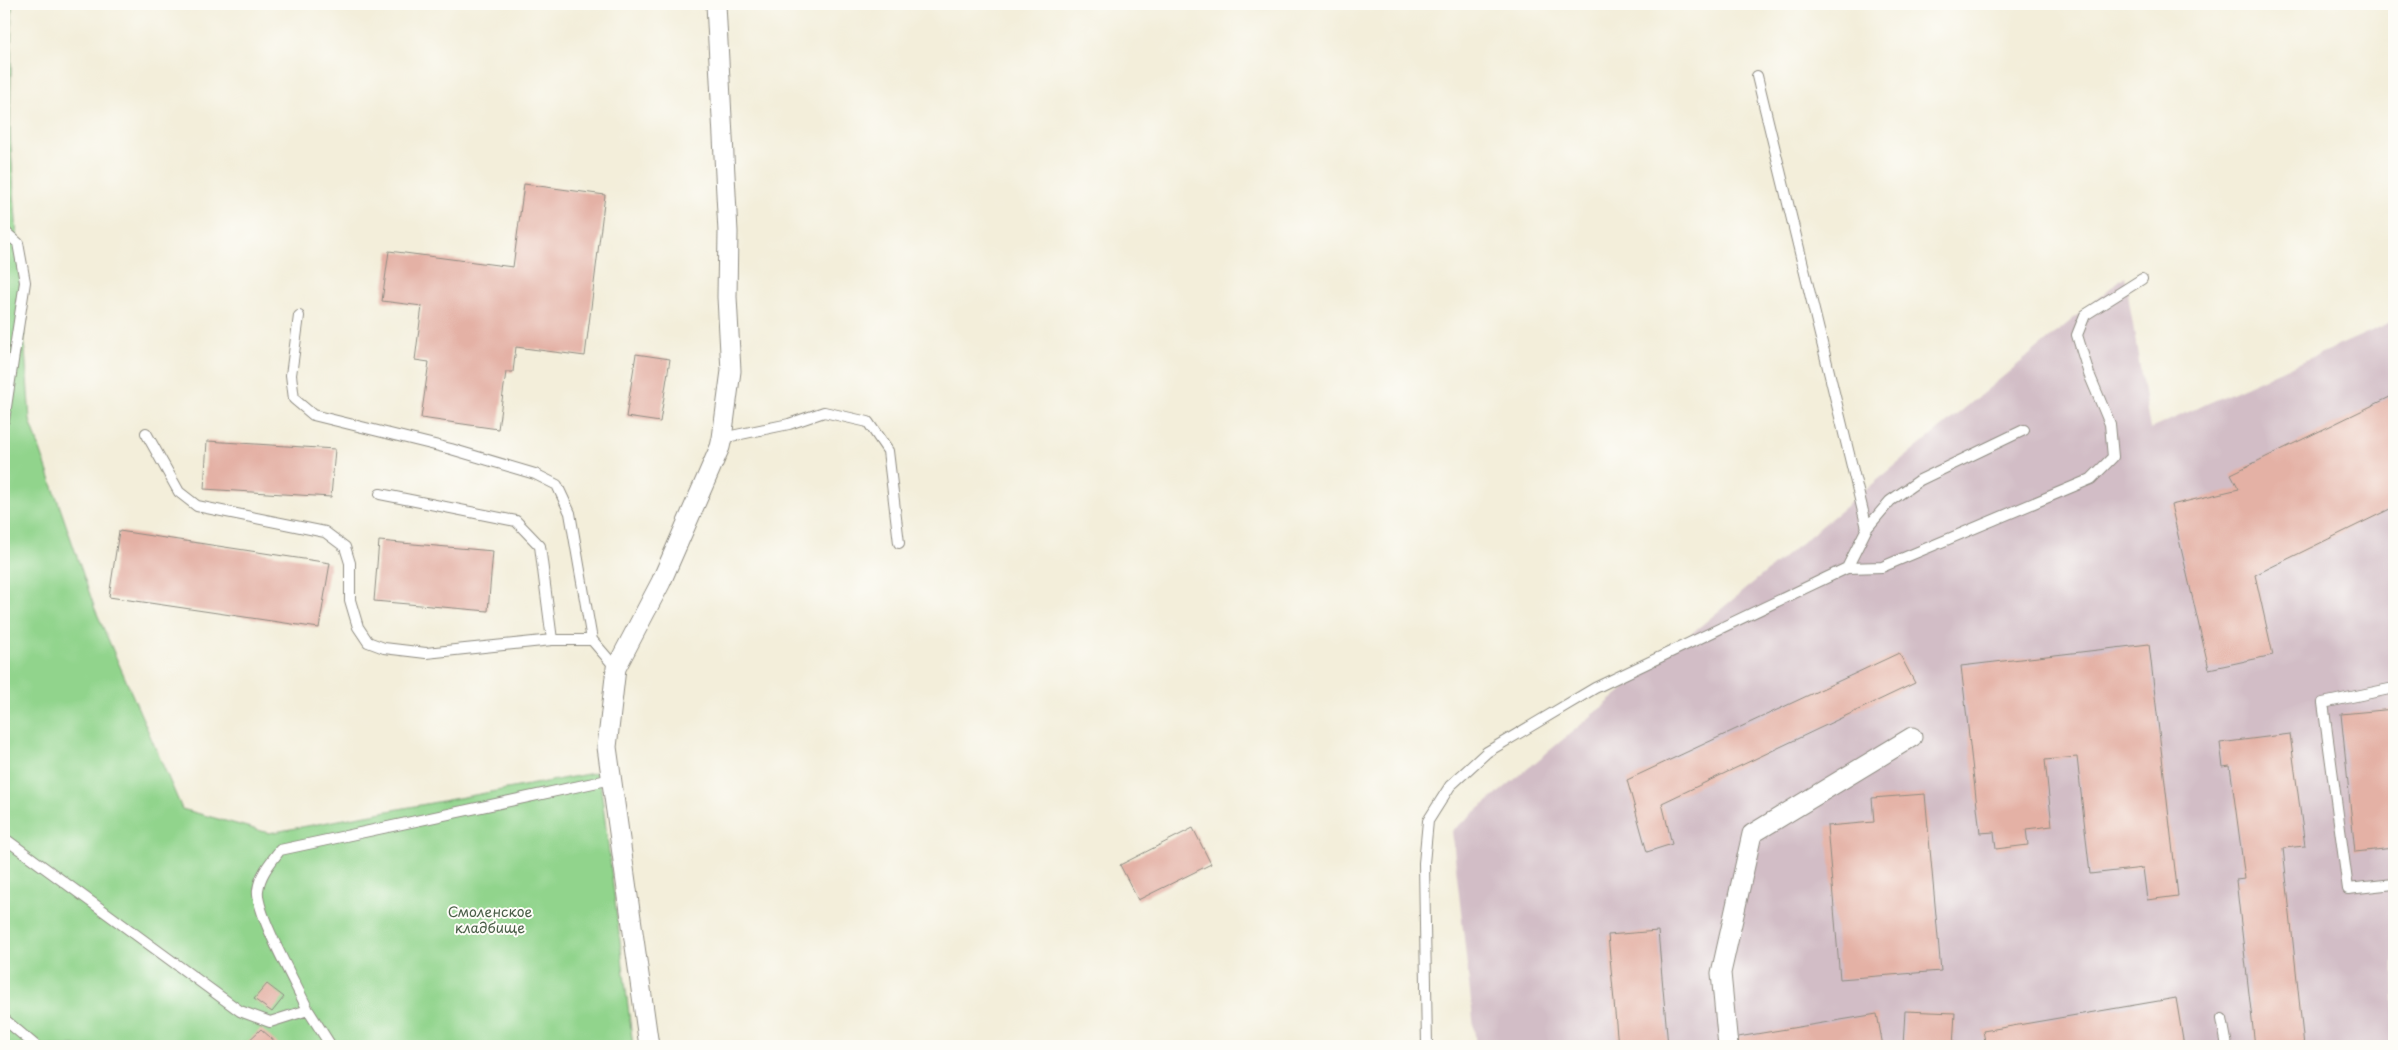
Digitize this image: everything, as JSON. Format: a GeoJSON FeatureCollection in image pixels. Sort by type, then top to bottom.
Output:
{"type":"FeatureCollection","features":[{"type":"Feature","properties":{"kind":"street"},"geometry":{"type":"LineString","coordinates":[[649,1046],[607,747],[616,668],[660,582],[720,447],[722,438],[731,371],[727,297],[728,232],[716,4]]}},
{"type":"Feature","properties":{"kind":"street"},"geometry":{"type":"LineString","coordinates":[[1728,1046],[1721,973],[1752,834],[1912,737]]}},
{"type":"Feature","properties":{"kind":"lane"},"geometry":{"type":"LineString","coordinates":[[1757,76],[1867,528]]}},
{"type":"Feature","properties":{"kind":"lane"},"geometry":{"type":"LineString","coordinates":[[4,231],[18,243],[25,282],[4,420]]}},
{"type":"Feature","properties":{"kind":"lane"},"geometry":{"type":"LineString","coordinates":[[1427,1046],[1424,863],[1428,821],[1450,786],[1487,752],[1595,688],[1847,568],[1882,567],[2091,479],[2113,457],[2110,424],[2089,374],[2077,335],[2085,315],[2142,279]]}},
{"type":"Feature","properties":{"kind":"lane"},"geometry":{"type":"LineString","coordinates":[[298,316],[291,375],[294,399],[313,415],[451,449],[535,474],[557,485],[570,513],[592,640],[616,668]]}},
{"type":"Feature","properties":{"kind":"lane"},"geometry":{"type":"LineString","coordinates":[[722,438],[789,424],[824,412],[868,422],[888,451],[899,543]]}},
{"type":"Feature","properties":{"kind":"lane"},"geometry":{"type":"LineString","coordinates":[[1847,568],[1867,528],[1890,501],[1920,480],[2024,430]]}},
{"type":"Feature","properties":{"kind":"lane"},"geometry":{"type":"LineString","coordinates":[[146,434],[179,492],[197,506],[325,532],[345,547],[350,563],[350,600],[358,627],[368,642],[384,648],[426,653],[552,640],[592,640]]}},
{"type":"Feature","properties":{"kind":"lane"},"geometry":{"type":"LineString","coordinates":[[380,494],[516,521],[540,546],[552,640]]}},
{"type":"Feature","properties":{"kind":"lane"},"geometry":{"type":"LineString","coordinates":[[2394,688],[2323,703],[2348,889],[2394,884]]}},
{"type":"Feature","properties":{"kind":"lane"},"geometry":{"type":"LineString","coordinates":[[331,1046],[308,1010],[262,912],[258,891],[265,871],[280,850],[612,778]]}},
{"type":"Feature","properties":{"kind":"lane"},"geometry":{"type":"LineString","coordinates":[[4,838],[240,1011],[270,1022],[308,1010]]}},
{"type":"Feature","properties":{"kind":"lane"},"geometry":{"type":"LineString","coordinates":[[4,1019],[36,1046]]}},
{"type":"Feature","properties":{"kind":"lane"},"geometry":{"type":"LineString","coordinates":[[2222,1019],[2227,1046]]}},
{"type":"Feature","properties":{"kind":"shaded area"},"geometry":{"type":"Polygon","coordinates":[[[2125,276],[2150,429],[2394,321],[2394,1046],[1476,1046],[1452,831],[2125,276]]]}},
{"type":"Feature","properties":{"kind":"green space","name":"Смоленское кладбище"},"geometry":{"type":"Polygon","coordinates":[[[4,4],[12,4],[10,134],[30,420],[95,609],[182,809],[269,833],[599,772],[633,1046],[4,1046],[4,4]]]}},
{"type":"Feature","properties":{"kind":"building"},"geometry":{"type":"Polygon","coordinates":[[[524,184],[605,195],[585,356],[516,347],[513,372],[506,372],[498,429],[421,418],[429,362],[415,360],[422,306],[382,301],[389,251],[513,267],[524,184]]]}},
{"type":"Feature","properties":{"kind":"building"},"geometry":{"type":"Polygon","coordinates":[[[636,354],[670,359],[660,422],[626,417],[636,354]]]}},
{"type":"Feature","properties":{"kind":"building"},"geometry":{"type":"Polygon","coordinates":[[[2394,395],[2394,507],[2255,575],[2273,655],[2209,669],[2171,505],[2239,489],[2231,474],[2394,395]]]}},
{"type":"Feature","properties":{"kind":"building"},"geometry":{"type":"Polygon","coordinates":[[[207,441],[335,449],[331,497],[204,489],[207,441]]]}},
{"type":"Feature","properties":{"kind":"building"},"geometry":{"type":"Polygon","coordinates":[[[119,531],[330,563],[319,628],[109,597],[119,531]]]}},
{"type":"Feature","properties":{"kind":"building"},"geometry":{"type":"Polygon","coordinates":[[[379,541],[493,551],[488,611],[374,601],[379,541]]]}},
{"type":"Feature","properties":{"kind":"building"},"geometry":{"type":"Polygon","coordinates":[[[2149,644],[2178,896],[2147,900],[2143,868],[2090,874],[2077,757],[2045,760],[2052,826],[2026,829],[2028,845],[1996,849],[1994,832],[1980,833],[1961,666],[2149,644]]]}},
{"type":"Feature","properties":{"kind":"building"},"geometry":{"type":"Polygon","coordinates":[[[1899,653],[1915,683],[1662,803],[1672,844],[1647,852],[1627,780],[1899,653]]]}},
{"type":"Feature","properties":{"kind":"building"},"geometry":{"type":"Polygon","coordinates":[[[2394,709],[2394,848],[2355,852],[2341,714],[2394,709]]]}},
{"type":"Feature","properties":{"kind":"building"},"geometry":{"type":"Polygon","coordinates":[[[2290,734],[2305,846],[2283,848],[2304,1046],[2255,1046],[2236,880],[2245,879],[2230,766],[2223,767],[2220,743],[2290,734]]]}},
{"type":"Feature","properties":{"kind":"building"},"geometry":{"type":"Polygon","coordinates":[[[1925,794],[1941,971],[1840,979],[1827,826],[1874,822],[1872,798],[1925,794]]]}},
{"type":"Feature","properties":{"kind":"building"},"geometry":{"type":"Polygon","coordinates":[[[1193,828],[1211,864],[1138,900],[1120,865],[1193,828]]]}},
{"type":"Feature","properties":{"kind":"building"},"geometry":{"type":"Polygon","coordinates":[[[1658,931],[1668,1046],[1618,1046],[1608,935],[1658,931]]]}},
{"type":"Feature","properties":{"kind":"building"},"geometry":{"type":"Polygon","coordinates":[[[267,984],[284,997],[272,1012],[254,999],[267,984]]]}},
{"type":"Feature","properties":{"kind":"building"},"geometry":{"type":"Polygon","coordinates":[[[2176,998],[2184,1046],[1986,1046],[1983,1031],[2176,998]]]}},
{"type":"Feature","properties":{"kind":"building"},"geometry":{"type":"Polygon","coordinates":[[[1905,1011],[1955,1013],[1953,1046],[1903,1046],[1905,1011]]]}},
{"type":"Feature","properties":{"kind":"building"},"geometry":{"type":"Polygon","coordinates":[[[1877,1014],[1883,1046],[1739,1046],[1738,1037],[1877,1014]]]}},
{"type":"Feature","properties":{"kind":"building"},"geometry":{"type":"Polygon","coordinates":[[[261,1029],[280,1046],[243,1046],[261,1029]]]}}]}
